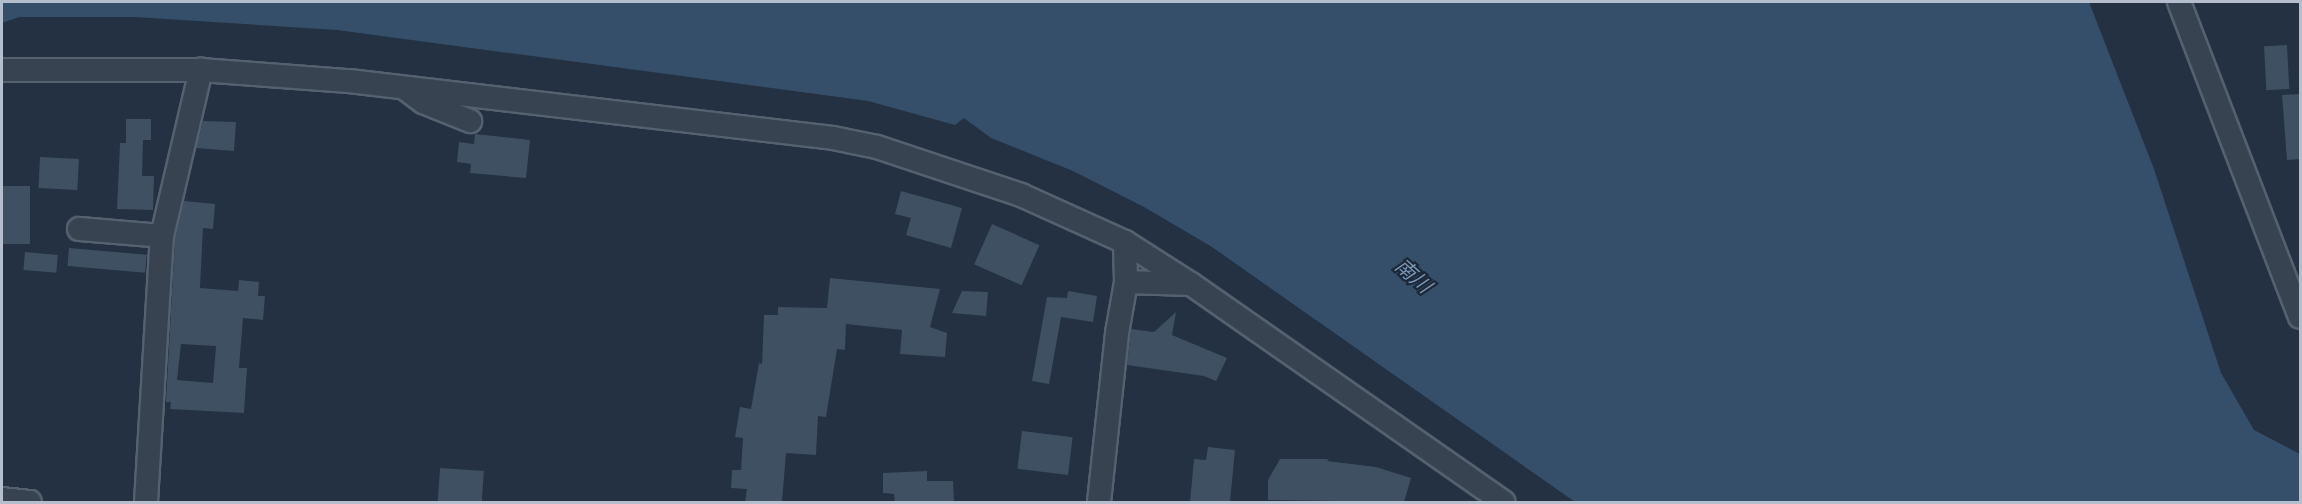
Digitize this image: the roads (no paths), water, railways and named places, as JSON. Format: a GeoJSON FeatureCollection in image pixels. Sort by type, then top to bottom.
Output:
{"type":"FeatureCollection","features":[{"type":"Feature","properties":{"kind":"street"},"geometry":{"type":"LineString","coordinates":[[2180,2],[2301,317]]}},
{"type":"Feature","properties":{"kind":"street"},"geometry":{"type":"LineString","coordinates":[[2,70],[201,70],[404,87],[822,137],[877,147],[1021,195],[1125,242],[1191,284],[1504,502]]}},
{"type":"Feature","properties":{"kind":"street"},"geometry":{"type":"LineString","coordinates":[[146,502],[162,236],[201,70]]}},
{"type":"Feature","properties":{"kind":"street"},"geometry":{"type":"LineString","coordinates":[[404,87],[423,102],[470,121]]}},
{"type":"Feature","properties":{"kind":"street"},"geometry":{"type":"LineString","coordinates":[[79,230],[162,236]]}},
{"type":"Feature","properties":{"kind":"street"},"geometry":{"type":"LineString","coordinates":[[1099,502],[1117,333],[1126,282],[1125,242]]}},
{"type":"Feature","properties":{"kind":"street"},"geometry":{"type":"LineString","coordinates":[[1126,282],[1191,284]]}},
{"type":"Feature","properties":{"kind":"street"},"geometry":{"type":"LineString","coordinates":[[2,499],[30,502]]}},
{"type":"Feature","properties":{"kind":"water","name":"南川"},"geometry":{"type":"Polygon","coordinates":[[[2,2],[2089,2],[2154,169],[2221,373],[2254,430],[2300,454],[2300,502],[1575,502],[1212,247],[1144,207],[1073,171],[991,138],[964,118],[955,125],[868,101],[337,30],[135,17],[19,17],[2,23],[2,2]]]}}]}
